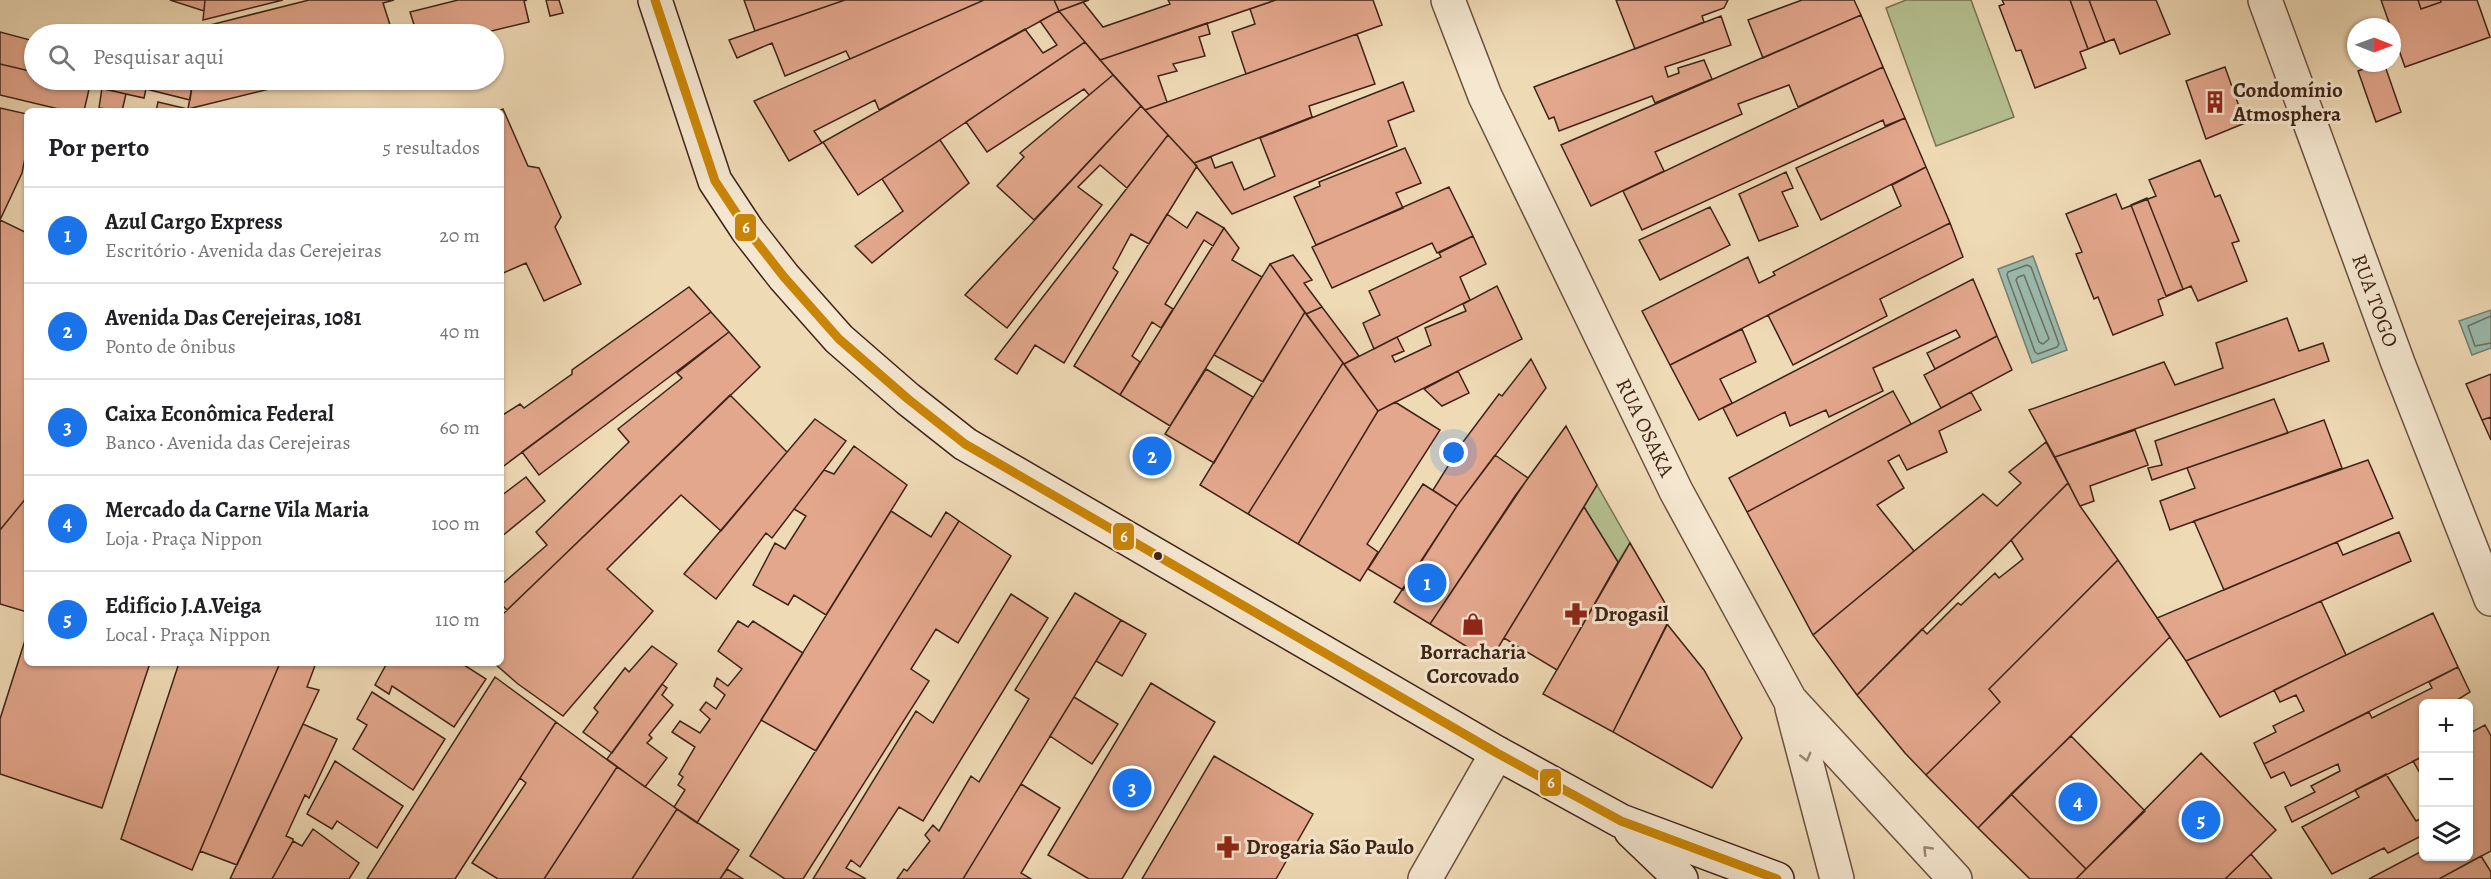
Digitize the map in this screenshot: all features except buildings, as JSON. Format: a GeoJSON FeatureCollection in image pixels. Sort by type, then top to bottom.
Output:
{"type":"FeatureCollection","features":[{"type":"Feature","properties":{"kind":"street"},"geometry":{"type":"LineString","coordinates":[[655,0],[715,181],[748,231],[784,277],[839,339],[908,399],[965,444],[1497,753],[1621,821],[1777,879]]}},
{"type":"Feature","properties":{"kind":"street","name":"RUA OSAKA"},"geometry":{"type":"LineString","coordinates":[[1448,0],[1485,96],[1666,470],[1790,700],[1955,879]]}},
{"type":"Feature","properties":{"kind":"street","name":"RUA TOGO"},"geometry":{"type":"LineString","coordinates":[[2265,0],[2398,363],[2491,599]]}},
{"type":"Feature","properties":{"kind":"street"},"geometry":{"type":"LineString","coordinates":[[1790,700],[1837,879]]}},
{"type":"Feature","properties":{"kind":"street"},"geometry":{"type":"LineString","coordinates":[[1425,879],[1497,753]]}},
{"type":"Feature","properties":{"kind":"street"},"geometry":{"type":"LineString","coordinates":[[1621,821],[1681,879]]}},
{"type":"Feature","properties":{"kind":"green space"},"geometry":{"type":"Polygon","coordinates":[[[1906,0],[1971,0],[2014,117],[1936,146],[1886,8],[1906,0]]]}},
{"type":"Feature","properties":{"kind":"green space"},"geometry":{"type":"Polygon","coordinates":[[[1597,485],[1630,543],[1618,562],[1584,507],[1597,485]]]}},
{"type":"Feature","properties":{"kind":"water"},"geometry":{"type":"Polygon","coordinates":[[[2033,256],[2067,350],[2032,363],[1998,269],[2033,256]]]}},
{"type":"Feature","properties":{"kind":"water"},"geometry":{"type":"Polygon","coordinates":[[[2491,310],[2491,348],[2472,355],[2459,321],[2491,310]]]}},
{"type":"Feature","properties":{"kind":"transit line","name":"6"},"geometry":{"type":"LineString","coordinates":[[655,0],[715,181],[748,231],[784,277],[839,339],[908,399],[965,444],[1497,753],[1621,821],[1777,879]]}},
{"type":"Feature","properties":{"kind":"place","name":"Condomínio Atmosphera"},"geometry":{"type":"Point","coordinates":[2215,102]}},
{"type":"Feature","properties":{"kind":"place","name":"Avenida Das Cerejeiras, 1081"},"geometry":{"type":"Point","coordinates":[1152,456]}},
{"type":"Feature","properties":{"kind":"place","name":"Azul Cargo Express"},"geometry":{"type":"Point","coordinates":[1427,583]}},
{"type":"Feature","properties":{"kind":"place","name":"Drogasil"},"geometry":{"type":"Point","coordinates":[1576,614]}},
{"type":"Feature","properties":{"kind":"place","name":"Borracharia Corcovado"},"geometry":{"type":"Point","coordinates":[1473,624]}},
{"type":"Feature","properties":{"kind":"place","name":"Caixa Econômica Federal"},"geometry":{"type":"Point","coordinates":[1132,788]}},
{"type":"Feature","properties":{"kind":"place","name":"Mercado da Carne Vila Maria"},"geometry":{"type":"Point","coordinates":[2078,802]}},
{"type":"Feature","properties":{"kind":"place","name":"Edifício J.A.Veiga"},"geometry":{"type":"Point","coordinates":[2201,820]}},
{"type":"Feature","properties":{"kind":"place","name":"Drogaria São Paulo"},"geometry":{"type":"Point","coordinates":[1228,847]}}]}
